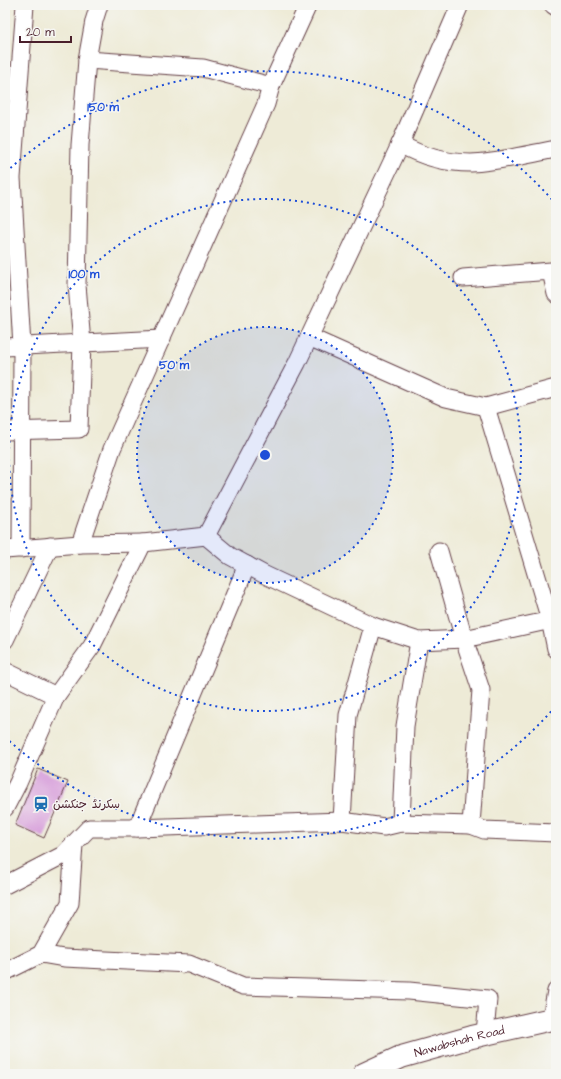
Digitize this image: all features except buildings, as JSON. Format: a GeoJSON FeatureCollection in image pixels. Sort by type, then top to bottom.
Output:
{"type":"FeatureCollection","features":[{"type":"Feature","properties":{"kind":"main road","name":"Nawabshah Road"},"geometry":{"type":"LineString","coordinates":[[364,1074],[401,1057],[485,1034],[553,1018]]}},
{"type":"Feature","properties":{"kind":"street"},"geometry":{"type":"LineString","coordinates":[[25,5],[12,178],[22,346],[13,431],[13,550],[80,544],[143,543],[206,536],[230,556],[265,575],[373,626],[419,641],[464,639],[553,619]]}},
{"type":"Feature","properties":{"kind":"street"},"geometry":{"type":"LineString","coordinates":[[13,431],[79,429],[82,343],[77,285],[80,145],[87,60],[94,21],[99,5]]}},
{"type":"Feature","properties":{"kind":"street"},"geometry":{"type":"LineString","coordinates":[[80,544],[112,449],[266,104],[271,86],[308,5]]}},
{"type":"Feature","properties":{"kind":"street"},"geometry":{"type":"LineString","coordinates":[[206,536],[297,363],[400,144],[460,5]]}},
{"type":"Feature","properties":{"kind":"street"},"geometry":{"type":"LineString","coordinates":[[87,60],[203,68],[271,86]]}},
{"type":"Feature","properties":{"kind":"street"},"geometry":{"type":"LineString","coordinates":[[400,144],[416,153],[443,160],[470,163],[556,149]]}},
{"type":"Feature","properties":{"kind":"street"},"geometry":{"type":"LineString","coordinates":[[463,278],[551,271],[556,294]]}},
{"type":"Feature","properties":{"kind":"street"},"geometry":{"type":"LineString","coordinates":[[309,337],[446,398],[486,408],[556,388]]}},
{"type":"Feature","properties":{"kind":"street"},"geometry":{"type":"LineString","coordinates":[[5,347],[162,339]]}},
{"type":"Feature","properties":{"kind":"street"},"geometry":{"type":"LineString","coordinates":[[486,408],[553,619],[556,648]]}},
{"type":"Feature","properties":{"kind":"street"},"geometry":{"type":"LineString","coordinates":[[5,808],[12,782],[56,696],[92,646],[143,543]]}},
{"type":"Feature","properties":{"kind":"street"},"geometry":{"type":"LineString","coordinates":[[5,640],[50,546]]}},
{"type":"Feature","properties":{"kind":"street"},"geometry":{"type":"LineString","coordinates":[[439,551],[464,639],[481,690],[471,825]]}},
{"type":"Feature","properties":{"kind":"street"},"geometry":{"type":"LineString","coordinates":[[136,828],[247,565]]}},
{"type":"Feature","properties":{"kind":"street"},"geometry":{"type":"LineString","coordinates":[[342,821],[348,715],[373,626]]}},
{"type":"Feature","properties":{"kind":"street"},"geometry":{"type":"LineString","coordinates":[[401,823],[405,726],[419,641]]}},
{"type":"Feature","properties":{"kind":"street"},"geometry":{"type":"LineString","coordinates":[[5,671],[56,696]]}},
{"type":"Feature","properties":{"kind":"street"},"geometry":{"type":"LineString","coordinates":[[5,885],[63,855],[89,828],[136,828],[342,821],[384,826],[401,823],[471,825],[484,830],[556,833]]}},
{"type":"Feature","properties":{"kind":"street"},"geometry":{"type":"LineString","coordinates":[[5,972],[41,954],[70,903],[74,844]]}},
{"type":"Feature","properties":{"kind":"street"},"geometry":{"type":"LineString","coordinates":[[41,954],[64,958],[189,964],[243,986],[409,991],[488,999],[485,1034]]}},
{"type":"Feature","properties":{"kind":"street"},"geometry":{"type":"LineString","coordinates":[[553,1018],[556,991]]}},
{"type":"Feature","properties":{"kind":"place","name":"سکرنڈ جنکشن"},"geometry":{"type":"Point","coordinates":[41,804]}}]}
